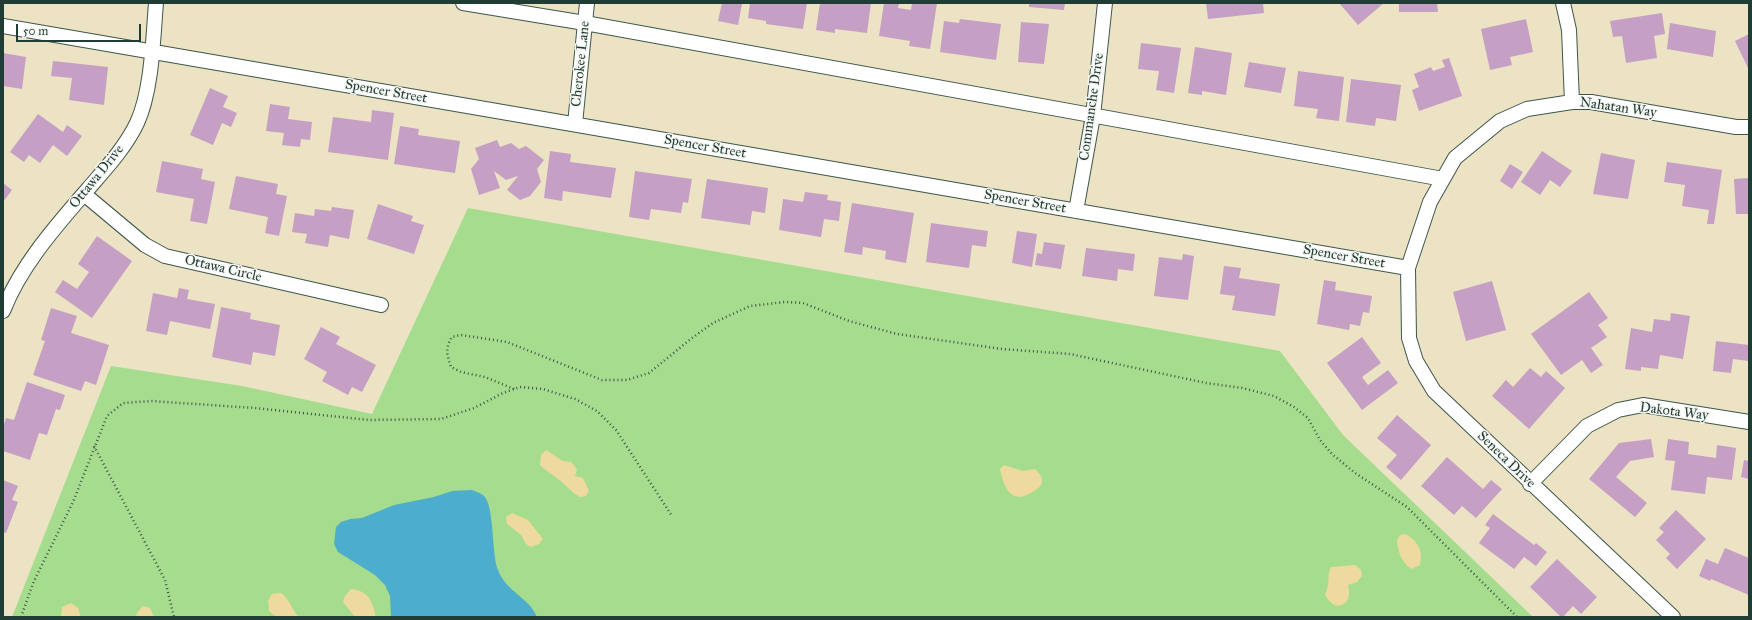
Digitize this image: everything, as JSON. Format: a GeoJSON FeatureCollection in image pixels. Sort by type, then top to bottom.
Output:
{"type":"FeatureCollection","features":[{"type":"Feature","properties":{"kind":"street","name":"Ottawa Drive"},"geometry":{"type":"LineString","coordinates":[[3,311],[7,301],[35,254],[117,155],[137,122],[148,86],[156,3]]}},
{"type":"Feature","properties":{"kind":"street"},"geometry":{"type":"LineString","coordinates":[[462,3],[585,23],[1443,179]]}},
{"type":"Feature","properties":{"kind":"street","name":"Cherokee Lane"},"geometry":{"type":"LineString","coordinates":[[575,124],[587,3]]}},
{"type":"Feature","properties":{"kind":"street","name":"Commanche Drive"},"geometry":{"type":"LineString","coordinates":[[1076,211],[1093,116],[1104,3]]}},
{"type":"Feature","properties":{"kind":"street"},"geometry":{"type":"LineString","coordinates":[[1563,3],[1568,30],[1572,102]]}},
{"type":"Feature","properties":{"kind":"street","name":"Spencer Street"},"geometry":{"type":"LineString","coordinates":[[3,26],[1408,268]]}},
{"type":"Feature","properties":{"kind":"street","name":"Nahatan Way"},"geometry":{"type":"LineString","coordinates":[[1408,268],[1430,202],[1454,158],[1500,121],[1527,108],[1572,102],[1591,102],[1736,127],[1749,127]]}},
{"type":"Feature","properties":{"kind":"street","name":"Ottawa Circle"},"geometry":{"type":"LineString","coordinates":[[84,194],[145,245],[165,256],[381,305]]}},
{"type":"Feature","properties":{"kind":"street","name":"Seneca Drive"},"geometry":{"type":"LineString","coordinates":[[1408,268],[1409,338],[1416,361],[1434,392],[1673,617]]}},
{"type":"Feature","properties":{"kind":"street","name":"Dakota Way"},"geometry":{"type":"LineString","coordinates":[[1530,484],[1587,426],[1618,410],[1643,405],[1749,422]]}},
{"type":"Feature","properties":{"kind":"path"},"geometry":{"type":"LineString","coordinates":[[514,389],[485,377],[461,372],[451,367],[447,357],[447,344],[452,337],[460,335],[508,342],[602,380],[628,380],[649,373],[713,322],[750,306],[785,302],[803,303],[849,321],[897,334],[1002,349],[1070,354],[1206,383],[1242,388],[1274,396],[1294,407],[1308,418],[1320,440],[1332,454],[1355,473],[1407,507],[1517,617]]}},
{"type":"Feature","properties":{"kind":"path"},"geometry":{"type":"LineString","coordinates":[[21,617],[34,580],[73,502],[107,416],[123,403],[158,401],[255,408],[369,420],[441,419],[474,408],[503,393],[520,387],[542,389],[575,399],[598,411],[616,430],[672,516]]}},
{"type":"Feature","properties":{"kind":"path"},"geometry":{"type":"LineString","coordinates":[[94,446],[165,580],[174,617]]}},
{"type":"Feature","properties":{"kind":"green space"},"geometry":{"type":"Polygon","coordinates":[[[468,208],[1280,351],[1343,435],[1533,617],[12,617],[111,366],[242,386],[372,414],[468,208]]]}},
{"type":"Feature","properties":{"kind":"sand"},"geometry":{"type":"Polygon","coordinates":[[[546,450],[563,461],[571,462],[577,469],[575,476],[583,478],[589,491],[586,496],[580,497],[571,491],[561,481],[540,465],[541,455],[546,450]]]}},
{"type":"Feature","properties":{"kind":"sand"},"geometry":{"type":"Polygon","coordinates":[[[1004,465],[1023,471],[1035,469],[1042,478],[1041,485],[1039,488],[1026,495],[1020,497],[1015,496],[1010,493],[1004,483],[1000,469],[1004,465]]]}},
{"type":"Feature","properties":{"kind":"sand"},"geometry":{"type":"Polygon","coordinates":[[[512,513],[528,520],[543,539],[539,544],[531,547],[526,544],[521,535],[507,524],[506,517],[512,513]]]}},
{"type":"Feature","properties":{"kind":"sand"},"geometry":{"type":"Polygon","coordinates":[[[1406,534],[1417,544],[1421,555],[1420,565],[1411,569],[1402,559],[1397,544],[1397,540],[1400,535],[1406,534]]]}},
{"type":"Feature","properties":{"kind":"sand"},"geometry":{"type":"Polygon","coordinates":[[[1355,565],[1361,570],[1362,576],[1357,582],[1348,585],[1349,595],[1347,601],[1341,605],[1334,605],[1325,594],[1328,587],[1331,567],[1355,565]]]}},
{"type":"Feature","properties":{"kind":"sand"},"geometry":{"type":"Polygon","coordinates":[[[351,589],[362,592],[369,598],[376,617],[355,617],[343,602],[345,596],[351,589]]]}},
{"type":"Feature","properties":{"kind":"sand"},"geometry":{"type":"Polygon","coordinates":[[[281,593],[299,617],[276,617],[269,611],[268,601],[272,594],[281,593]]]}},
{"type":"Feature","properties":{"kind":"sand"},"geometry":{"type":"Polygon","coordinates":[[[71,603],[78,608],[81,617],[61,617],[62,607],[71,603]]]}},
{"type":"Feature","properties":{"kind":"sand"},"geometry":{"type":"Polygon","coordinates":[[[143,606],[150,608],[154,617],[136,617],[137,613],[143,606]]]}},
{"type":"Feature","properties":{"kind":"water"},"geometry":{"type":"Polygon","coordinates":[[[472,490],[483,495],[487,500],[491,518],[494,552],[498,570],[502,578],[506,584],[529,604],[537,617],[391,617],[390,596],[385,585],[375,575],[338,552],[334,544],[336,527],[341,522],[350,519],[362,518],[394,505],[434,497],[452,491],[472,490]]]}},
{"type":"Feature","properties":{"kind":"building"},"geometry":{"type":"Polygon","coordinates":[[[722,3],[742,4],[738,25],[718,21],[722,3]]]}},
{"type":"Feature","properties":{"kind":"building"},"geometry":{"type":"Polygon","coordinates":[[[750,3],[807,3],[803,29],[766,24],[766,21],[748,18],[750,3]]]}},
{"type":"Feature","properties":{"kind":"building"},"geometry":{"type":"Polygon","coordinates":[[[820,3],[871,3],[867,33],[835,29],[835,33],[816,30],[820,3]]]}},
{"type":"Feature","properties":{"kind":"building"},"geometry":{"type":"Polygon","coordinates":[[[884,3],[899,3],[898,8],[911,10],[912,3],[937,3],[930,49],[909,46],[910,41],[879,36],[884,3]]]}},
{"type":"Feature","properties":{"kind":"building"},"geometry":{"type":"Polygon","coordinates":[[[1029,3],[1065,3],[1064,10],[1029,7],[1029,3]]]}},
{"type":"Feature","properties":{"kind":"building"},"geometry":{"type":"Polygon","coordinates":[[[1206,3],[1263,3],[1264,13],[1208,19],[1206,3]]]}},
{"type":"Feature","properties":{"kind":"building"},"geometry":{"type":"Polygon","coordinates":[[[1339,3],[1384,3],[1358,25],[1339,3]]]}},
{"type":"Feature","properties":{"kind":"building"},"geometry":{"type":"Polygon","coordinates":[[[1399,3],[1437,3],[1438,12],[1399,12],[1399,3]]]}},
{"type":"Feature","properties":{"kind":"building"},"geometry":{"type":"Polygon","coordinates":[[[1662,13],[1665,34],[1654,36],[1657,58],[1626,63],[1622,36],[1613,37],[1610,21],[1662,13]]]}},
{"type":"Feature","properties":{"kind":"building"},"geometry":{"type":"Polygon","coordinates":[[[960,19],[1001,24],[996,60],[940,52],[944,21],[959,23],[960,19]]]}},
{"type":"Feature","properties":{"kind":"building"},"geometry":{"type":"Polygon","coordinates":[[[1526,19],[1533,52],[1510,57],[1512,65],[1490,70],[1481,29],[1526,19]]]}},
{"type":"Feature","properties":{"kind":"building"},"geometry":{"type":"Polygon","coordinates":[[[1021,22],[1049,24],[1044,64],[1018,62],[1021,22]]]}},
{"type":"Feature","properties":{"kind":"building"},"geometry":{"type":"Polygon","coordinates":[[[1670,23],[1716,31],[1713,57],[1667,49],[1670,23]]]}},
{"type":"Feature","properties":{"kind":"building"},"geometry":{"type":"Polygon","coordinates":[[[1749,34],[1749,70],[1735,41],[1749,34]]]}},
{"type":"Feature","properties":{"kind":"building"},"geometry":{"type":"Polygon","coordinates":[[[1141,43],[1181,48],[1174,93],[1156,90],[1159,71],[1138,69],[1141,43]]]}},
{"type":"Feature","properties":{"kind":"building"},"geometry":{"type":"Polygon","coordinates":[[[1195,47],[1232,53],[1226,95],[1202,91],[1202,95],[1188,93],[1195,47]]]}},
{"type":"Feature","properties":{"kind":"building"},"geometry":{"type":"Polygon","coordinates":[[[3,53],[26,57],[22,89],[3,86],[3,53]]]}},
{"type":"Feature","properties":{"kind":"building"},"geometry":{"type":"Polygon","coordinates":[[[1449,58],[1462,96],[1419,111],[1412,90],[1419,87],[1414,74],[1431,67],[1433,71],[1445,67],[1442,60],[1449,58]]]}},
{"type":"Feature","properties":{"kind":"building"},"geometry":{"type":"Polygon","coordinates":[[[53,61],[108,67],[104,105],[69,100],[72,78],[51,76],[53,61]]]}},
{"type":"Feature","properties":{"kind":"building"},"geometry":{"type":"Polygon","coordinates":[[[1249,62],[1286,68],[1281,93],[1244,87],[1249,62]]]}},
{"type":"Feature","properties":{"kind":"building"},"geometry":{"type":"Polygon","coordinates":[[[1298,71],[1344,77],[1339,121],[1316,118],[1318,109],[1294,106],[1298,71]]]}},
{"type":"Feature","properties":{"kind":"building"},"geometry":{"type":"Polygon","coordinates":[[[1351,79],[1401,85],[1396,121],[1376,118],[1375,126],[1346,122],[1351,79]]]}},
{"type":"Feature","properties":{"kind":"building"},"geometry":{"type":"Polygon","coordinates":[[[210,88],[228,96],[223,107],[237,113],[231,127],[222,123],[213,145],[190,135],[210,88]]]}},
{"type":"Feature","properties":{"kind":"building"},"geometry":{"type":"Polygon","coordinates":[[[270,104],[290,107],[288,119],[312,122],[310,140],[301,139],[300,147],[282,145],[284,133],[266,131],[270,104]]]}},
{"type":"Feature","properties":{"kind":"building"},"geometry":{"type":"Polygon","coordinates":[[[372,110],[394,113],[388,160],[328,152],[333,117],[371,122],[372,110]]]}},
{"type":"Feature","properties":{"kind":"building"},"geometry":{"type":"Polygon","coordinates":[[[38,114],[63,132],[67,125],[82,136],[67,156],[53,145],[40,163],[29,155],[24,162],[10,152],[38,114]]]}},
{"type":"Feature","properties":{"kind":"building"},"geometry":{"type":"Polygon","coordinates":[[[400,126],[419,129],[418,135],[460,141],[455,173],[394,164],[400,126]]]}},
{"type":"Feature","properties":{"kind":"building"},"geometry":{"type":"Polygon","coordinates":[[[497,140],[500,147],[511,143],[519,149],[526,146],[544,160],[537,169],[541,182],[530,196],[520,200],[507,190],[518,176],[506,180],[494,171],[500,188],[479,195],[471,169],[479,159],[475,148],[497,140]]]}},
{"type":"Feature","properties":{"kind":"building"},"geometry":{"type":"Polygon","coordinates":[[[550,151],[571,154],[570,162],[616,168],[611,198],[563,191],[562,201],[544,198],[550,151]]]}},
{"type":"Feature","properties":{"kind":"building"},"geometry":{"type":"Polygon","coordinates":[[[1542,151],[1572,171],[1560,187],[1550,180],[1540,195],[1521,182],[1542,151]]]}},
{"type":"Feature","properties":{"kind":"building"},"geometry":{"type":"Polygon","coordinates":[[[1601,153],[1635,160],[1628,199],[1593,194],[1601,153]]]}},
{"type":"Feature","properties":{"kind":"building"},"geometry":{"type":"Polygon","coordinates":[[[162,161],[203,169],[201,179],[215,182],[207,224],[190,221],[194,199],[156,192],[162,161]]]}},
{"type":"Feature","properties":{"kind":"building"},"geometry":{"type":"Polygon","coordinates":[[[1667,162],[1722,170],[1714,224],[1707,224],[1709,210],[1682,206],[1685,185],[1664,182],[1667,162]]]}},
{"type":"Feature","properties":{"kind":"building"},"geometry":{"type":"Polygon","coordinates":[[[1510,164],[1523,172],[1512,189],[1500,181],[1510,164]]]}},
{"type":"Feature","properties":{"kind":"building"},"geometry":{"type":"Polygon","coordinates":[[[635,171],[692,179],[688,203],[683,202],[681,213],[651,209],[649,220],[629,217],[635,171]]]}},
{"type":"Feature","properties":{"kind":"building"},"geometry":{"type":"Polygon","coordinates":[[[236,176],[278,184],[276,194],[287,196],[279,236],[265,233],[268,217],[229,209],[236,176]]]}},
{"type":"Feature","properties":{"kind":"building"},"geometry":{"type":"Polygon","coordinates":[[[1749,178],[1749,214],[1736,214],[1734,179],[1749,178]]]}},
{"type":"Feature","properties":{"kind":"building"},"geometry":{"type":"Polygon","coordinates":[[[707,179],[768,188],[765,213],[752,211],[750,225],[701,218],[707,179]]]}},
{"type":"Feature","properties":{"kind":"building"},"geometry":{"type":"Polygon","coordinates":[[[3,183],[12,190],[3,202],[3,183]]]}},
{"type":"Feature","properties":{"kind":"building"},"geometry":{"type":"Polygon","coordinates":[[[805,192],[828,195],[827,200],[841,202],[839,221],[824,219],[821,237],[779,230],[783,199],[803,202],[805,192]]]}},
{"type":"Feature","properties":{"kind":"building"},"geometry":{"type":"Polygon","coordinates":[[[852,203],[914,213],[906,263],[885,259],[886,251],[863,247],[862,255],[844,252],[852,203]]]}},
{"type":"Feature","properties":{"kind":"building"},"geometry":{"type":"Polygon","coordinates":[[[378,204],[413,216],[411,221],[424,225],[414,254],[367,239],[378,204]]]}},
{"type":"Feature","properties":{"kind":"building"},"geometry":{"type":"Polygon","coordinates":[[[332,207],[354,210],[349,239],[330,235],[328,247],[305,243],[307,234],[292,232],[295,213],[314,216],[315,209],[331,211],[332,207]]]}},
{"type":"Feature","properties":{"kind":"building"},"geometry":{"type":"Polygon","coordinates":[[[931,223],[988,231],[986,247],[972,245],[969,268],[926,262],[931,223]]]}},
{"type":"Feature","properties":{"kind":"building"},"geometry":{"type":"Polygon","coordinates":[[[1017,231],[1037,234],[1032,267],[1012,263],[1017,231]]]}},
{"type":"Feature","properties":{"kind":"building"},"geometry":{"type":"Polygon","coordinates":[[[97,236],[132,261],[92,318],[55,292],[63,280],[77,289],[89,272],[78,264],[97,236]]]}},
{"type":"Feature","properties":{"kind":"building"},"geometry":{"type":"Polygon","coordinates":[[[1044,242],[1065,245],[1061,269],[1035,265],[1037,253],[1042,254],[1044,242]]]}},
{"type":"Feature","properties":{"kind":"building"},"geometry":{"type":"Polygon","coordinates":[[[1086,248],[1135,254],[1133,271],[1118,269],[1117,281],[1082,276],[1086,248]]]}},
{"type":"Feature","properties":{"kind":"building"},"geometry":{"type":"Polygon","coordinates":[[[1183,254],[1194,256],[1188,300],[1154,296],[1159,257],[1182,260],[1183,254]]]}},
{"type":"Feature","properties":{"kind":"building"},"geometry":{"type":"Polygon","coordinates":[[[1224,266],[1241,268],[1239,278],[1280,284],[1275,316],[1232,310],[1235,296],[1220,294],[1224,266]]]}},
{"type":"Feature","properties":{"kind":"building"},"geometry":{"type":"Polygon","coordinates":[[[1324,280],[1336,282],[1335,290],[1372,296],[1369,313],[1363,312],[1360,326],[1350,324],[1349,330],[1317,324],[1324,280]]]}},
{"type":"Feature","properties":{"kind":"building"},"geometry":{"type":"Polygon","coordinates":[[[1492,281],[1506,330],[1466,341],[1453,292],[1492,281]]]}},
{"type":"Feature","properties":{"kind":"building"},"geometry":{"type":"Polygon","coordinates":[[[179,288],[189,290],[187,299],[215,304],[210,329],[170,321],[167,335],[146,331],[153,293],[177,298],[179,288]]]}},
{"type":"Feature","properties":{"kind":"building"},"geometry":{"type":"Polygon","coordinates":[[[1589,292],[1608,318],[1598,325],[1607,337],[1591,348],[1603,365],[1591,373],[1582,360],[1561,375],[1531,334],[1589,292]]]}},
{"type":"Feature","properties":{"kind":"building"},"geometry":{"type":"Polygon","coordinates":[[[221,307],[251,313],[250,319],[280,325],[275,356],[253,352],[251,365],[212,357],[221,307]]]}},
{"type":"Feature","properties":{"kind":"building"},"geometry":{"type":"Polygon","coordinates":[[[51,308],[77,316],[71,333],[109,345],[96,385],[85,381],[81,391],[33,375],[45,341],[41,340],[51,308]]]}},
{"type":"Feature","properties":{"kind":"building"},"geometry":{"type":"Polygon","coordinates":[[[1671,313],[1690,316],[1683,359],[1660,355],[1658,369],[1641,367],[1641,371],[1625,369],[1631,328],[1652,332],[1654,319],[1670,321],[1671,313]]]}},
{"type":"Feature","properties":{"kind":"building"},"geometry":{"type":"Polygon","coordinates":[[[321,327],[340,337],[336,344],[376,365],[362,392],[352,387],[348,395],[322,381],[327,372],[304,359],[321,327]]]}},
{"type":"Feature","properties":{"kind":"building"},"geometry":{"type":"Polygon","coordinates":[[[1362,337],[1381,363],[1362,377],[1368,385],[1388,370],[1398,383],[1362,410],[1327,363],[1362,337]]]}},
{"type":"Feature","properties":{"kind":"building"},"geometry":{"type":"Polygon","coordinates":[[[1716,341],[1749,345],[1749,361],[1733,359],[1731,373],[1713,371],[1716,341]]]}},
{"type":"Feature","properties":{"kind":"building"},"geometry":{"type":"Polygon","coordinates":[[[1530,368],[1541,377],[1546,371],[1565,388],[1529,429],[1492,396],[1506,380],[1513,387],[1530,368]]]}},
{"type":"Feature","properties":{"kind":"building"},"geometry":{"type":"Polygon","coordinates":[[[27,382],[65,395],[60,410],[56,409],[47,435],[39,433],[30,460],[3,451],[3,428],[6,418],[14,420],[27,382]]]}},
{"type":"Feature","properties":{"kind":"building"},"geometry":{"type":"Polygon","coordinates":[[[1397,415],[1431,445],[1401,480],[1386,467],[1397,455],[1377,438],[1397,415]]]}},
{"type":"Feature","properties":{"kind":"building"},"geometry":{"type":"Polygon","coordinates":[[[1651,439],[1654,457],[1630,461],[1616,477],[1647,503],[1635,517],[1589,479],[1619,443],[1651,439]]]}},
{"type":"Feature","properties":{"kind":"building"},"geometry":{"type":"Polygon","coordinates":[[[1668,439],[1689,442],[1688,454],[1716,458],[1717,445],[1736,448],[1732,480],[1707,477],[1705,494],[1671,490],[1675,461],[1665,460],[1668,439]]]}},
{"type":"Feature","properties":{"kind":"building"},"geometry":{"type":"Polygon","coordinates":[[[1447,457],[1483,489],[1491,480],[1502,489],[1476,518],[1462,506],[1454,515],[1421,486],[1447,457]]]}},
{"type":"Feature","properties":{"kind":"building"},"geometry":{"type":"Polygon","coordinates":[[[1744,460],[1749,461],[1749,479],[1741,477],[1744,460]]]}},
{"type":"Feature","properties":{"kind":"building"},"geometry":{"type":"Polygon","coordinates":[[[3,480],[18,486],[12,500],[18,502],[6,533],[3,532],[3,480]]]}},
{"type":"Feature","properties":{"kind":"building"},"geometry":{"type":"Polygon","coordinates":[[[1676,510],[1706,539],[1677,569],[1666,558],[1670,554],[1656,540],[1664,532],[1659,528],[1676,510]]]}},
{"type":"Feature","properties":{"kind":"building"},"geometry":{"type":"Polygon","coordinates":[[[1493,514],[1534,545],[1536,543],[1547,552],[1536,566],[1524,557],[1514,569],[1479,543],[1490,528],[1485,525],[1493,514]]]}},
{"type":"Feature","properties":{"kind":"building"},"geometry":{"type":"Polygon","coordinates":[[[1725,548],[1749,558],[1749,595],[1711,579],[1710,581],[1699,576],[1706,559],[1718,564],[1725,548]]]}},
{"type":"Feature","properties":{"kind":"building"},"geometry":{"type":"Polygon","coordinates":[[[1557,559],[1597,597],[1581,614],[1573,606],[1563,617],[1561,617],[1530,587],[1557,559]]]}}]}
